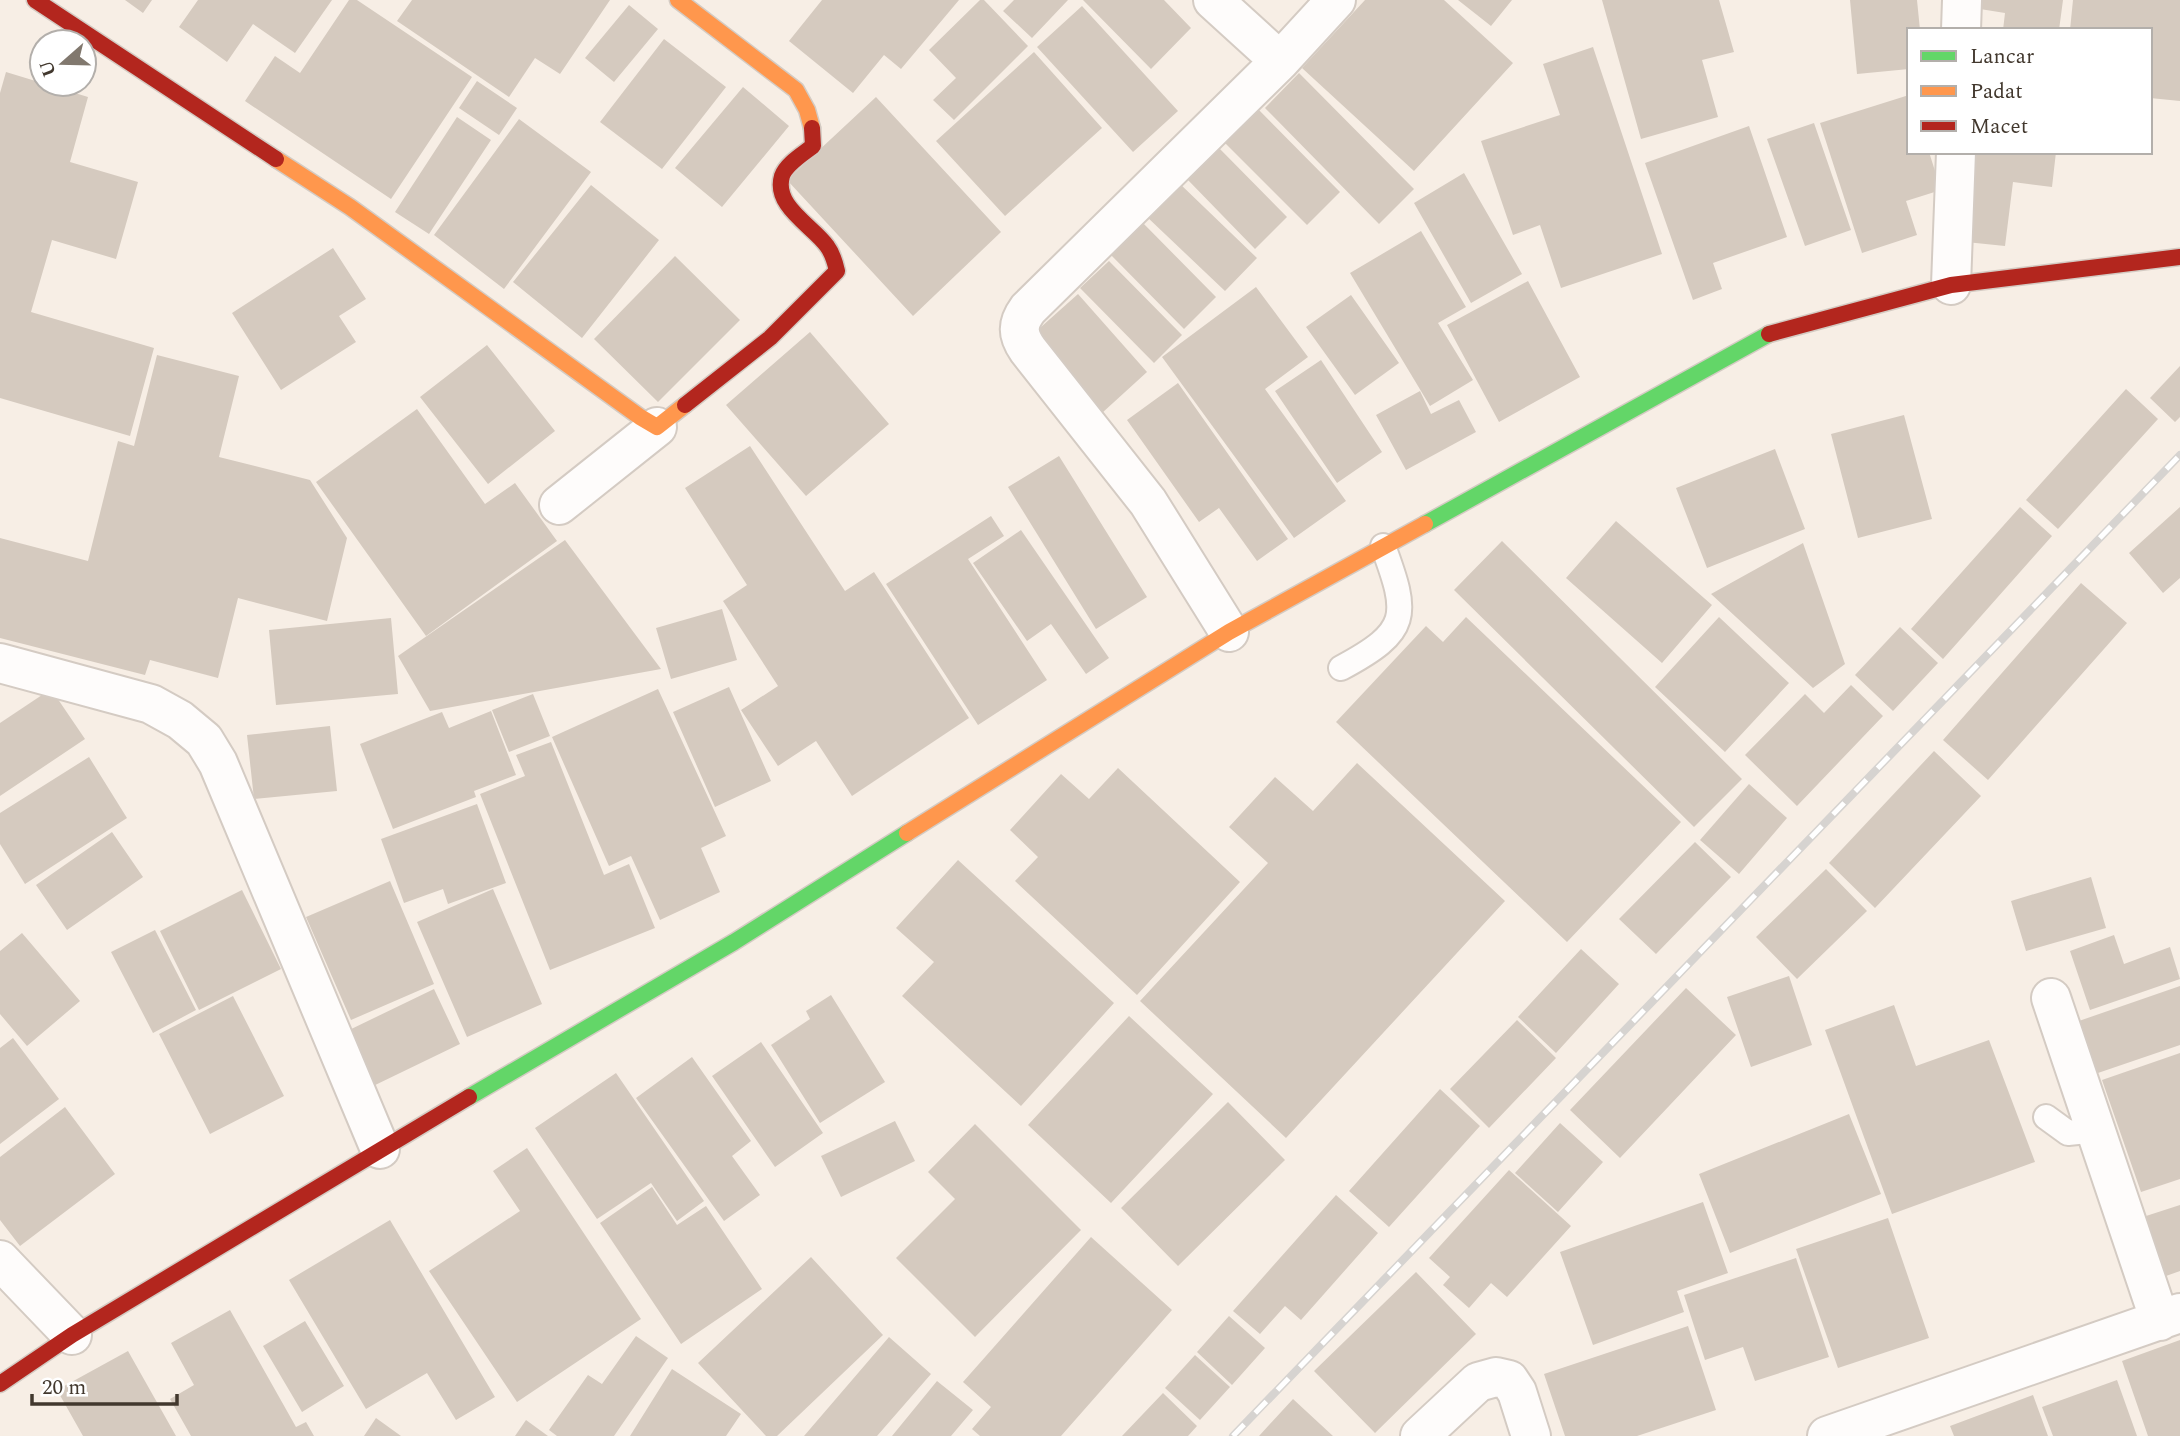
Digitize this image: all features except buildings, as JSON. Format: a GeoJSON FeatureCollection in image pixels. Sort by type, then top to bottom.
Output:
{"type":"FeatureCollection","features":[{"type":"Feature","properties":{"kind":"street"},"geometry":{"type":"LineString","coordinates":[[35,0],[350,206],[657,427]]}},
{"type":"Feature","properties":{"kind":"street"},"geometry":{"type":"LineString","coordinates":[[559,505],[770,338],[837,271],[838,262],[833,251],[786,202],[780,190],[782,174],[813,146],[815,129],[807,107],[796,90],[678,0]]}},
{"type":"Feature","properties":{"kind":"street"},"geometry":{"type":"LineString","coordinates":[[1213,0],[1280,61]]}},
{"type":"Feature","properties":{"kind":"street"},"geometry":{"type":"LineString","coordinates":[[1229,632],[1148,502],[1021,339],[1020,320],[1028,309],[1280,61],[1336,0]]}},
{"type":"Feature","properties":{"kind":"street"},"geometry":{"type":"LineString","coordinates":[[1961,28],[1962,0]]}},
{"type":"Feature","properties":{"kind":"street"},"geometry":{"type":"LineString","coordinates":[[1951,285],[1956,154]]}},
{"type":"Feature","properties":{"kind":"street"},"geometry":{"type":"LineString","coordinates":[[0,1384],[72,1335],[380,1149],[734,942],[1229,632],[1770,333],[1951,285],[2180,257]]}},
{"type":"Feature","properties":{"kind":"street"},"geometry":{"type":"LineString","coordinates":[[0,663],[150,704],[180,720],[204,740],[218,764],[380,1149]]}},
{"type":"Feature","properties":{"kind":"street"},"geometry":{"type":"LineString","coordinates":[[1827,1436],[2170,1317],[2096,1130],[2051,998]]}},
{"type":"Feature","properties":{"kind":"street"},"geometry":{"type":"LineString","coordinates":[[0,1260],[72,1335]]}},
{"type":"Feature","properties":{"kind":"street"},"geometry":{"type":"LineString","coordinates":[[1420,1436],[1478,1381],[1496,1377],[1510,1380],[1517,1392],[1531,1436]]}},
{"type":"Feature","properties":{"kind":"lane"},"geometry":{"type":"LineString","coordinates":[[1342,668],[1370,652],[1384,640],[1395,626],[1401,609],[1399,589],[1383,546]]}},
{"type":"Feature","properties":{"kind":"lane"},"geometry":{"type":"LineString","coordinates":[[2046,1117],[2068,1133],[2096,1130]]}},
{"type":"Feature","properties":{"kind":"railway"},"geometry":{"type":"LineString","coordinates":[[1233,1436],[2180,455]]}},
{"type":"Feature","properties":{"kind":"traffic: fast"},"geometry":{"type":"LineString","coordinates":[[1425,524],[1769,334]]}},
{"type":"Feature","properties":{"kind":"traffic: fast"},"geometry":{"type":"LineString","coordinates":[[469,1097],[734,942],[907,833]]}},
{"type":"Feature","properties":{"kind":"traffic: slow"},"geometry":{"type":"LineString","coordinates":[[678,0],[796,90],[807,110],[812,128]]}},
{"type":"Feature","properties":{"kind":"traffic: slow"},"geometry":{"type":"LineString","coordinates":[[276,159],[350,207],[640,417],[657,427],[685,405]]}},
{"type":"Feature","properties":{"kind":"traffic: slow"},"geometry":{"type":"LineString","coordinates":[[907,833],[1229,632],[1425,524]]}},
{"type":"Feature","properties":{"kind":"traffic: jam"},"geometry":{"type":"LineString","coordinates":[[35,0],[276,159]]}},
{"type":"Feature","properties":{"kind":"traffic: jam"},"geometry":{"type":"LineString","coordinates":[[685,405],[770,338],[837,271],[829,249],[789,206],[781,187],[782,176],[787,167],[813,146],[812,128]]}},
{"type":"Feature","properties":{"kind":"traffic: jam"},"geometry":{"type":"LineString","coordinates":[[1769,334],[1951,285],[2180,257]]}},
{"type":"Feature","properties":{"kind":"traffic: jam"},"geometry":{"type":"LineString","coordinates":[[0,1384],[72,1335],[469,1097]]}}]}
